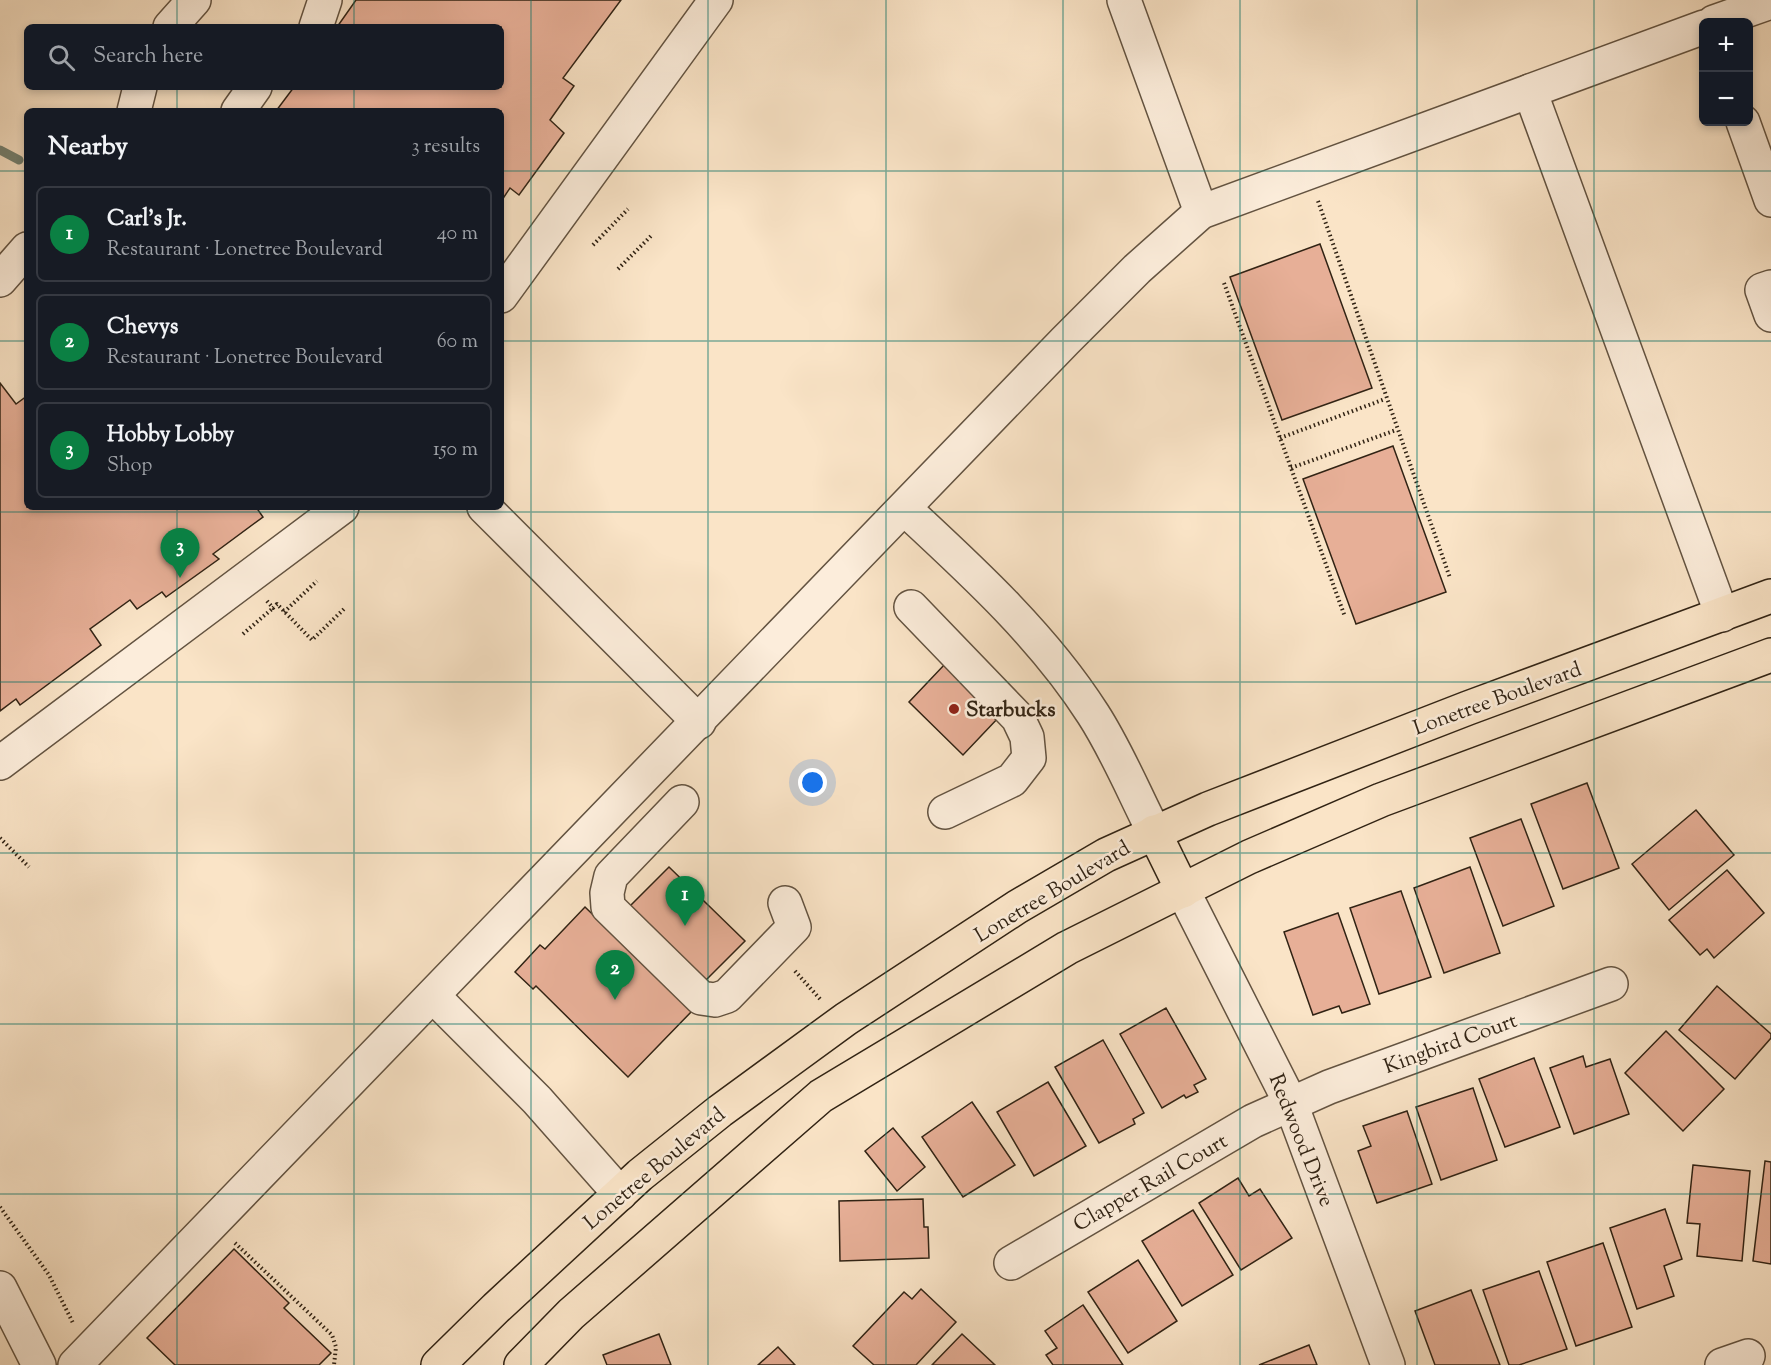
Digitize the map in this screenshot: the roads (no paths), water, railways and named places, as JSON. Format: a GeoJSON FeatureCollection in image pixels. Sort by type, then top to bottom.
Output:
{"type":"FeatureCollection","features":[{"type":"Feature","properties":{"kind":"main road","name":"Lonetree Boulevard"},"geometry":{"type":"LineString","coordinates":[[438,1365],[496,1308],[620,1194],[720,1111],[846,1018],[1017,907],[1106,855],[1154,832],[1468,708],[1771,596]]}},
{"type":"Feature","properties":{"kind":"main road"},"geometry":{"type":"LineString","coordinates":[[522,1365],[579,1306],[821,1095],[1068,948],[1249,856],[1381,800],[1771,655]]}},
{"type":"Feature","properties":{"kind":"main road"},"geometry":{"type":"LineString","coordinates":[[1154,832],[1183,891]]}},
{"type":"Feature","properties":{"kind":"street"},"geometry":{"type":"LineString","coordinates":[[173,24],[194,0]]}},
{"type":"Feature","properties":{"kind":"street"},"geometry":{"type":"LineString","coordinates":[[317,24],[325,0]]}},
{"type":"Feature","properties":{"kind":"street"},"geometry":{"type":"LineString","coordinates":[[504,292],[716,0]]}},
{"type":"Feature","properties":{"kind":"street"},"geometry":{"type":"LineString","coordinates":[[1124,0],[1201,212]]}},
{"type":"Feature","properties":{"kind":"street"},"geometry":{"type":"LineString","coordinates":[[1725,18],[1771,2]]}},
{"type":"Feature","properties":{"kind":"street"},"geometry":{"type":"LineString","coordinates":[[75,1365],[1137,269],[1201,212],[1699,29]]}},
{"type":"Feature","properties":{"kind":"street"},"geometry":{"type":"LineString","coordinates":[[135,108],[139,90]]}},
{"type":"Feature","properties":{"kind":"street"},"geometry":{"type":"LineString","coordinates":[[240,108],[253,90]]}},
{"type":"Feature","properties":{"kind":"street"},"geometry":{"type":"LineString","coordinates":[[1530,90],[1722,615]]}},
{"type":"Feature","properties":{"kind":"street"},"geometry":{"type":"LineString","coordinates":[[1744,126],[1771,200]]}},
{"type":"Feature","properties":{"kind":"street"},"geometry":{"type":"LineString","coordinates":[[0,280],[24,252]]}},
{"type":"Feature","properties":{"kind":"street"},"geometry":{"type":"LineString","coordinates":[[1771,287],[1762,290],[1771,315]]}},
{"type":"Feature","properties":{"kind":"street"},"geometry":{"type":"LineString","coordinates":[[905,509],[1014,617],[1071,682],[1099,724],[1154,832]]}},
{"type":"Feature","properties":{"kind":"street"},"geometry":{"type":"LineString","coordinates":[[0,763],[338,510]]}},
{"type":"Feature","properties":{"kind":"street"},"geometry":{"type":"LineString","coordinates":[[487,510],[699,722]]}},
{"type":"Feature","properties":{"kind":"street"},"geometry":{"type":"LineString","coordinates":[[911,608],[1018,718],[1027,737],[1029,758],[1012,780],[945,812]]}},
{"type":"Feature","properties":{"kind":"street"},"geometry":{"type":"LineString","coordinates":[[682,802],[611,876],[606,893],[608,907],[701,998],[715,1000],[727,996],[794,927],[785,903]]}},
{"type":"Feature","properties":{"kind":"street","name":"Redwood Drive"},"geometry":{"type":"LineString","coordinates":[[1183,891],[1291,1104],[1388,1365]]}},
{"type":"Feature","properties":{"kind":"street","name":"Kingbird Court"},"geometry":{"type":"LineString","coordinates":[[1291,1104],[1611,984]]}},
{"type":"Feature","properties":{"kind":"street"},"geometry":{"type":"LineString","coordinates":[[433,996],[537,1100],[620,1194]]}},
{"type":"Feature","properties":{"kind":"street","name":"Clapper Rail Court"},"geometry":{"type":"LineString","coordinates":[[1011,1263],[1253,1121],[1291,1104]]}},
{"type":"Feature","properties":{"kind":"street"},"geometry":{"type":"LineString","coordinates":[[0,1288],[39,1365]]}},
{"type":"Feature","properties":{"kind":"waterway"},"geometry":{"type":"LineString","coordinates":[[0,150],[19,160]]}},
{"type":"Feature","properties":{"kind":"place","name":"Hobby Lobby"},"geometry":{"type":"Point","coordinates":[180,578]}},
{"type":"Feature","properties":{"kind":"place","name":"Starbucks"},"geometry":{"type":"Point","coordinates":[954,709]}},
{"type":"Feature","properties":{"kind":"place","name":"Carl's Jr."},"geometry":{"type":"Point","coordinates":[685,926]}},
{"type":"Feature","properties":{"kind":"place","name":"Chevys"},"geometry":{"type":"Point","coordinates":[615,1000]}}]}
